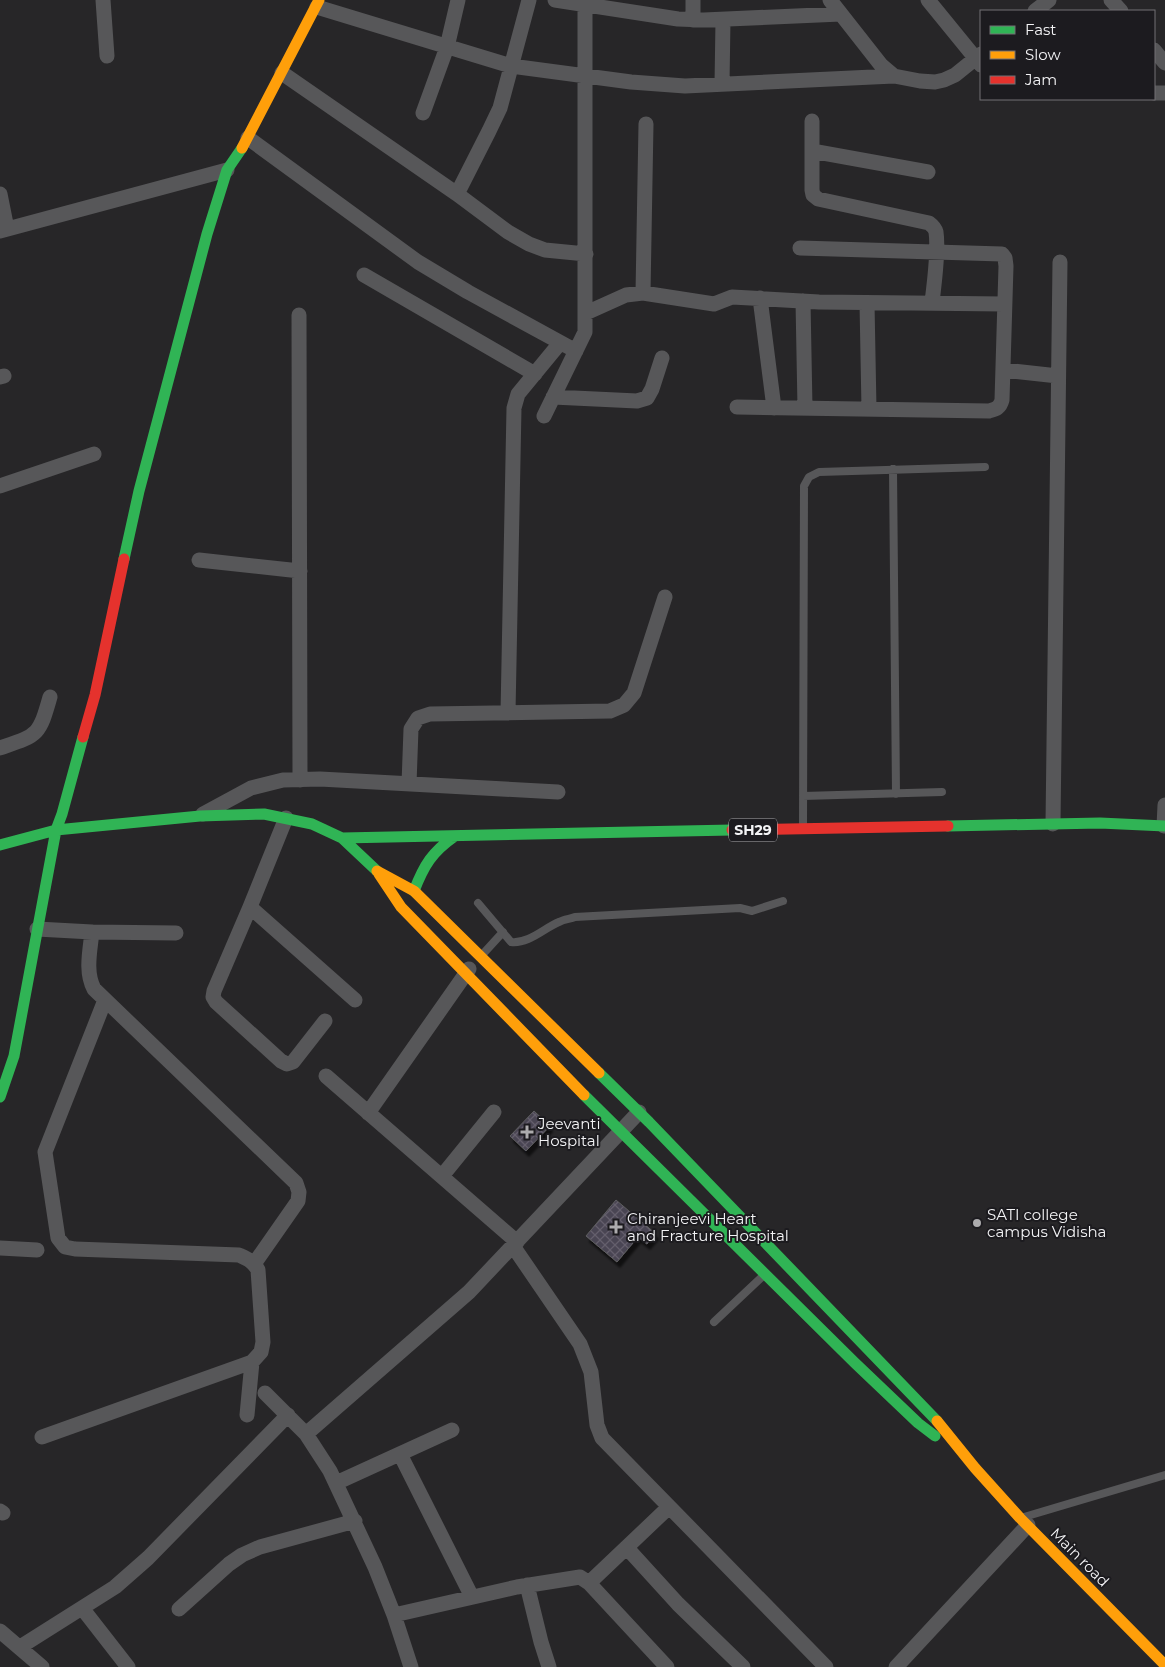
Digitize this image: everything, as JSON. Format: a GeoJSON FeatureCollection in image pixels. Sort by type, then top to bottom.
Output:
{"type":"FeatureCollection","features":[{"type":"Feature","properties":{"kind":"main road"},"geometry":{"type":"LineString","coordinates":[[0,1096],[14,1056],[56,830],[96,695],[139,491],[207,234],[227,170],[248,138],[318,4]]}},
{"type":"Feature","properties":{"kind":"main road"},"geometry":{"type":"LineString","coordinates":[[0,844],[56,830],[200,816],[264,814],[312,824],[342,838],[377,871],[401,907],[621,1133],[918,1423],[975,1468]]}},
{"type":"Feature","properties":{"kind":"main road","name":"SH29"},"geometry":{"type":"LineString","coordinates":[[342,838],[1100,823],[1165,826]]}},
{"type":"Feature","properties":{"kind":"main road"},"geometry":{"type":"LineString","coordinates":[[414,891],[429,858],[437,848],[456,836]]}},
{"type":"Feature","properties":{"kind":"main road"},"geometry":{"type":"LineString","coordinates":[[377,871],[414,891],[639,1112],[929,1411],[975,1468]]}},
{"type":"Feature","properties":{"kind":"main road","name":"Main road"},"geometry":{"type":"LineString","coordinates":[[975,1468],[1024,1522],[1165,1665]]}},
{"type":"Feature","properties":{"kind":"street"},"geometry":{"type":"LineString","coordinates":[[103,0],[106,56]]}},
{"type":"Feature","properties":{"kind":"street"},"geometry":{"type":"LineString","coordinates":[[423,112],[448,47],[458,0]]}},
{"type":"Feature","properties":{"kind":"street"},"geometry":{"type":"LineString","coordinates":[[457,194],[500,108],[529,0]]}},
{"type":"Feature","properties":{"kind":"street"},"geometry":{"type":"LineString","coordinates":[[555,0],[693,20],[723,20],[838,5],[881,65],[894,76]]}},
{"type":"Feature","properties":{"kind":"street"},"geometry":{"type":"LineString","coordinates":[[693,0],[693,20]]}},
{"type":"Feature","properties":{"kind":"street"},"geometry":{"type":"LineString","coordinates":[[318,4],[511,66],[640,83],[685,86],[894,76],[920,82],[944,80],[979,59],[928,0]]}},
{"type":"Feature","properties":{"kind":"street"},"geometry":{"type":"LineString","coordinates":[[544,416],[585,332],[584,5]]}},
{"type":"Feature","properties":{"kind":"street"},"geometry":{"type":"LineString","coordinates":[[722,84],[723,20]]}},
{"type":"Feature","properties":{"kind":"street"},"geometry":{"type":"LineString","coordinates":[[1155,51],[1165,63]]}},
{"type":"Feature","properties":{"kind":"street"},"geometry":{"type":"LineString","coordinates":[[282,73],[457,194],[508,232],[529,244],[545,250],[586,254]]}},
{"type":"Feature","properties":{"kind":"street"},"geometry":{"type":"LineString","coordinates":[[812,121],[812,190],[814,196],[818,199],[929,223],[934,227],[936,232],[936,253],[932,303]]}},
{"type":"Feature","properties":{"kind":"street"},"geometry":{"type":"LineString","coordinates":[[643,293],[646,124]]}},
{"type":"Feature","properties":{"kind":"street"},"geometry":{"type":"LineString","coordinates":[[248,138],[418,262],[468,292],[576,351]]}},
{"type":"Feature","properties":{"kind":"street"},"geometry":{"type":"LineString","coordinates":[[812,152],[928,172]]}},
{"type":"Feature","properties":{"kind":"street"},"geometry":{"type":"LineString","coordinates":[[0,194],[4,230],[227,170]]}},
{"type":"Feature","properties":{"kind":"street"},"geometry":{"type":"LineString","coordinates":[[737,407],[988,411],[996,409],[1001,405],[1006,266],[1005,258],[1002,254],[800,248]]}},
{"type":"Feature","properties":{"kind":"street"},"geometry":{"type":"LineString","coordinates":[[1054,824],[1060,262]]}},
{"type":"Feature","properties":{"kind":"street"},"geometry":{"type":"LineString","coordinates":[[364,275],[535,374]]}},
{"type":"Feature","properties":{"kind":"street"},"geometry":{"type":"LineString","coordinates":[[586,312],[626,296],[643,293],[714,304],[732,297],[867,303],[1004,304]]}},
{"type":"Feature","properties":{"kind":"street"},"geometry":{"type":"LineString","coordinates":[[760,298],[774,408]]}},
{"type":"Feature","properties":{"kind":"street"},"geometry":{"type":"LineString","coordinates":[[802,301],[805,408]]}},
{"type":"Feature","properties":{"kind":"street"},"geometry":{"type":"LineString","coordinates":[[867,303],[869,409]]}},
{"type":"Feature","properties":{"kind":"street"},"geometry":{"type":"LineString","coordinates":[[299,315],[300,780]]}},
{"type":"Feature","properties":{"kind":"street"},"geometry":{"type":"LineString","coordinates":[[508,713],[514,408],[518,394],[560,343]]}},
{"type":"Feature","properties":{"kind":"street"},"geometry":{"type":"LineString","coordinates":[[553,397],[637,401],[647,398],[652,389],[662,358]]}},
{"type":"Feature","properties":{"kind":"street"},"geometry":{"type":"LineString","coordinates":[[1003,370],[1058,376]]}},
{"type":"Feature","properties":{"kind":"street"},"geometry":{"type":"LineString","coordinates":[[0,486],[94,454]]}},
{"type":"Feature","properties":{"kind":"street"},"geometry":{"type":"LineString","coordinates":[[199,560],[300,572]]}},
{"type":"Feature","properties":{"kind":"street"},"geometry":{"type":"LineString","coordinates":[[409,784],[411,729],[418,718],[430,714],[610,711],[624,705],[634,693],[665,597]]}},
{"type":"Feature","properties":{"kind":"street"},"geometry":{"type":"LineString","coordinates":[[0,748],[35,735],[43,722],[50,697]]}},
{"type":"Feature","properties":{"kind":"street"},"geometry":{"type":"LineString","coordinates":[[200,816],[251,788],[283,780],[558,792]]}},
{"type":"Feature","properties":{"kind":"street"},"geometry":{"type":"LineString","coordinates":[[1165,805],[1165,826]]}},
{"type":"Feature","properties":{"kind":"street"},"geometry":{"type":"LineString","coordinates":[[286,818],[214,990],[213,997],[216,1002],[281,1061],[287,1064],[293,1062],[325,1022]]}},
{"type":"Feature","properties":{"kind":"street"},"geometry":{"type":"LineString","coordinates":[[250,907],[355,1000]]}},
{"type":"Feature","properties":{"kind":"street"},"geometry":{"type":"LineString","coordinates":[[37,929],[176,933]]}},
{"type":"Feature","properties":{"kind":"street"},"geometry":{"type":"LineString","coordinates":[[92,932],[89,980],[94,989],[296,1183],[299,1192],[298,1201],[254,1264]]}},
{"type":"Feature","properties":{"kind":"street"},"geometry":{"type":"LineString","coordinates":[[368,1113],[465,974],[480,957]]}},
{"type":"Feature","properties":{"kind":"street"},"geometry":{"type":"LineString","coordinates":[[42,1437],[252,1362],[261,1352],[263,1342],[258,1270],[248,1259],[238,1255],[75,1249],[65,1247],[58,1238],[45,1152],[105,1000]]}},
{"type":"Feature","properties":{"kind":"street"},"geometry":{"type":"LineString","coordinates":[[326,1076],[442,1176],[515,1244],[580,1344],[587,1359],[591,1372],[597,1425],[602,1438],[826,1667]]}},
{"type":"Feature","properties":{"kind":"street"},"geometry":{"type":"LineString","coordinates":[[442,1176],[494,1112]]}},
{"type":"Feature","properties":{"kind":"street"},"geometry":{"type":"LineString","coordinates":[[306,1434],[469,1292],[639,1112]]}},
{"type":"Feature","properties":{"kind":"street"},"geometry":{"type":"LineString","coordinates":[[0,1248],[37,1250]]}},
{"type":"Feature","properties":{"kind":"street"},"geometry":{"type":"LineString","coordinates":[[247,1415],[252,1362]]}},
{"type":"Feature","properties":{"kind":"street"},"geometry":{"type":"LineString","coordinates":[[265,1393],[306,1434],[330,1471],[355,1521],[394,1615],[411,1667]]}},
{"type":"Feature","properties":{"kind":"street"},"geometry":{"type":"LineString","coordinates":[[20,1647],[115,1588],[148,1558],[288,1415]]}},
{"type":"Feature","properties":{"kind":"street"},"geometry":{"type":"LineString","coordinates":[[336,1483],[452,1430]]}},
{"type":"Feature","properties":{"kind":"street"},"geometry":{"type":"LineString","coordinates":[[400,1454],[472,1597]]}},
{"type":"Feature","properties":{"kind":"street"},"geometry":{"type":"LineString","coordinates":[[589,1583],[669,1507]]}},
{"type":"Feature","properties":{"kind":"street"},"geometry":{"type":"LineString","coordinates":[[179,1609],[229,1564],[242,1555],[260,1547],[355,1521]]}},
{"type":"Feature","properties":{"kind":"street"},"geometry":{"type":"LineString","coordinates":[[896,1667],[1024,1522]]}},
{"type":"Feature","properties":{"kind":"street"},"geometry":{"type":"LineString","coordinates":[[627,1548],[678,1604],[743,1667]]}},
{"type":"Feature","properties":{"kind":"street"},"geometry":{"type":"LineString","coordinates":[[394,1615],[527,1585],[580,1577],[589,1583],[658,1664]]}},
{"type":"Feature","properties":{"kind":"street"},"geometry":{"type":"LineString","coordinates":[[527,1585],[548,1667]]}},
{"type":"Feature","properties":{"kind":"street"},"geometry":{"type":"LineString","coordinates":[[82,1608],[128,1667]]}},
{"type":"Feature","properties":{"kind":"street"},"geometry":{"type":"LineString","coordinates":[[0,1631],[42,1667]]}},
{"type":"Feature","properties":{"kind":"lane"},"geometry":{"type":"LineString","coordinates":[[803,828],[804,486],[809,477],[819,472],[985,467]]}},
{"type":"Feature","properties":{"kind":"lane"},"geometry":{"type":"LineString","coordinates":[[893,470],[896,794]]}},
{"type":"Feature","properties":{"kind":"lane"},"geometry":{"type":"LineString","coordinates":[[803,796],[942,792]]}},
{"type":"Feature","properties":{"kind":"lane"},"geometry":{"type":"LineString","coordinates":[[478,903],[511,942],[518,942],[560,921],[575,918],[740,908],[752,911],[783,901]]}},
{"type":"Feature","properties":{"kind":"lane"},"geometry":{"type":"LineString","coordinates":[[480,957],[503,932]]}},
{"type":"Feature","properties":{"kind":"lane"},"geometry":{"type":"LineString","coordinates":[[714,1322],[764,1274]]}},
{"type":"Feature","properties":{"kind":"lane"},"geometry":{"type":"LineString","coordinates":[[1024,1522],[1165,1475]]}},
{"type":"Feature","properties":{"kind":"building"},"geometry":{"type":"Polygon","coordinates":[[[534,1111],[550,1126],[526,1151],[510,1136],[534,1111]]]}},
{"type":"Feature","properties":{"kind":"building"},"geometry":{"type":"Polygon","coordinates":[[[616,1200],[656,1234],[647,1244],[638,1237],[617,1262],[586,1236],[616,1200]]]}},
{"type":"Feature","properties":{"kind":"traffic: fast"},"geometry":{"type":"LineString","coordinates":[[124,559],[139,491],[207,234],[227,170],[242,148]]}},
{"type":"Feature","properties":{"kind":"traffic: fast"},"geometry":{"type":"LineString","coordinates":[[0,1097],[14,1056],[56,830],[83,737]]}},
{"type":"Feature","properties":{"kind":"traffic: fast"},"geometry":{"type":"LineString","coordinates":[[0,845],[56,830],[200,816],[264,814],[312,824],[342,838],[377,871]]}},
{"type":"Feature","properties":{"kind":"traffic: fast"},"geometry":{"type":"LineString","coordinates":[[948,826],[1100,823],[1165,826]]}},
{"type":"Feature","properties":{"kind":"traffic: fast"},"geometry":{"type":"LineString","coordinates":[[342,838],[732,830]]}},
{"type":"Feature","properties":{"kind":"traffic: fast"},"geometry":{"type":"LineString","coordinates":[[414,891],[421,874],[430,860],[440,848],[455,836]]}},
{"type":"Feature","properties":{"kind":"traffic: fast"},"geometry":{"type":"LineString","coordinates":[[599,1073],[649,1122],[937,1421]]}},
{"type":"Feature","properties":{"kind":"traffic: fast"},"geometry":{"type":"LineString","coordinates":[[584,1095],[855,1363],[918,1423],[935,1436]]}},
{"type":"Feature","properties":{"kind":"traffic: slow"},"geometry":{"type":"LineString","coordinates":[[242,148],[319,0]]}},
{"type":"Feature","properties":{"kind":"traffic: slow"},"geometry":{"type":"LineString","coordinates":[[377,871],[414,891],[599,1073]]}},
{"type":"Feature","properties":{"kind":"traffic: slow"},"geometry":{"type":"LineString","coordinates":[[379,874],[401,907],[584,1095]]}},
{"type":"Feature","properties":{"kind":"traffic: slow"},"geometry":{"type":"LineString","coordinates":[[937,1421],[975,1468],[1020,1518],[1165,1665]]}},
{"type":"Feature","properties":{"kind":"traffic: jam"},"geometry":{"type":"LineString","coordinates":[[83,737],[95,695],[124,559]]}},
{"type":"Feature","properties":{"kind":"traffic: jam"},"geometry":{"type":"LineString","coordinates":[[732,830],[948,826]]}},
{"type":"Feature","properties":{"kind":"place","name":"Jeevanti Hospital"},"geometry":{"type":"Point","coordinates":[527,1132]}},
{"type":"Feature","properties":{"kind":"place","name":"SATI college campus Vidisha"},"geometry":{"type":"Point","coordinates":[977,1223]}},
{"type":"Feature","properties":{"kind":"place","name":"Chiranjeevi Heart and Fracture Hospital"},"geometry":{"type":"Point","coordinates":[616,1227]}}]}
